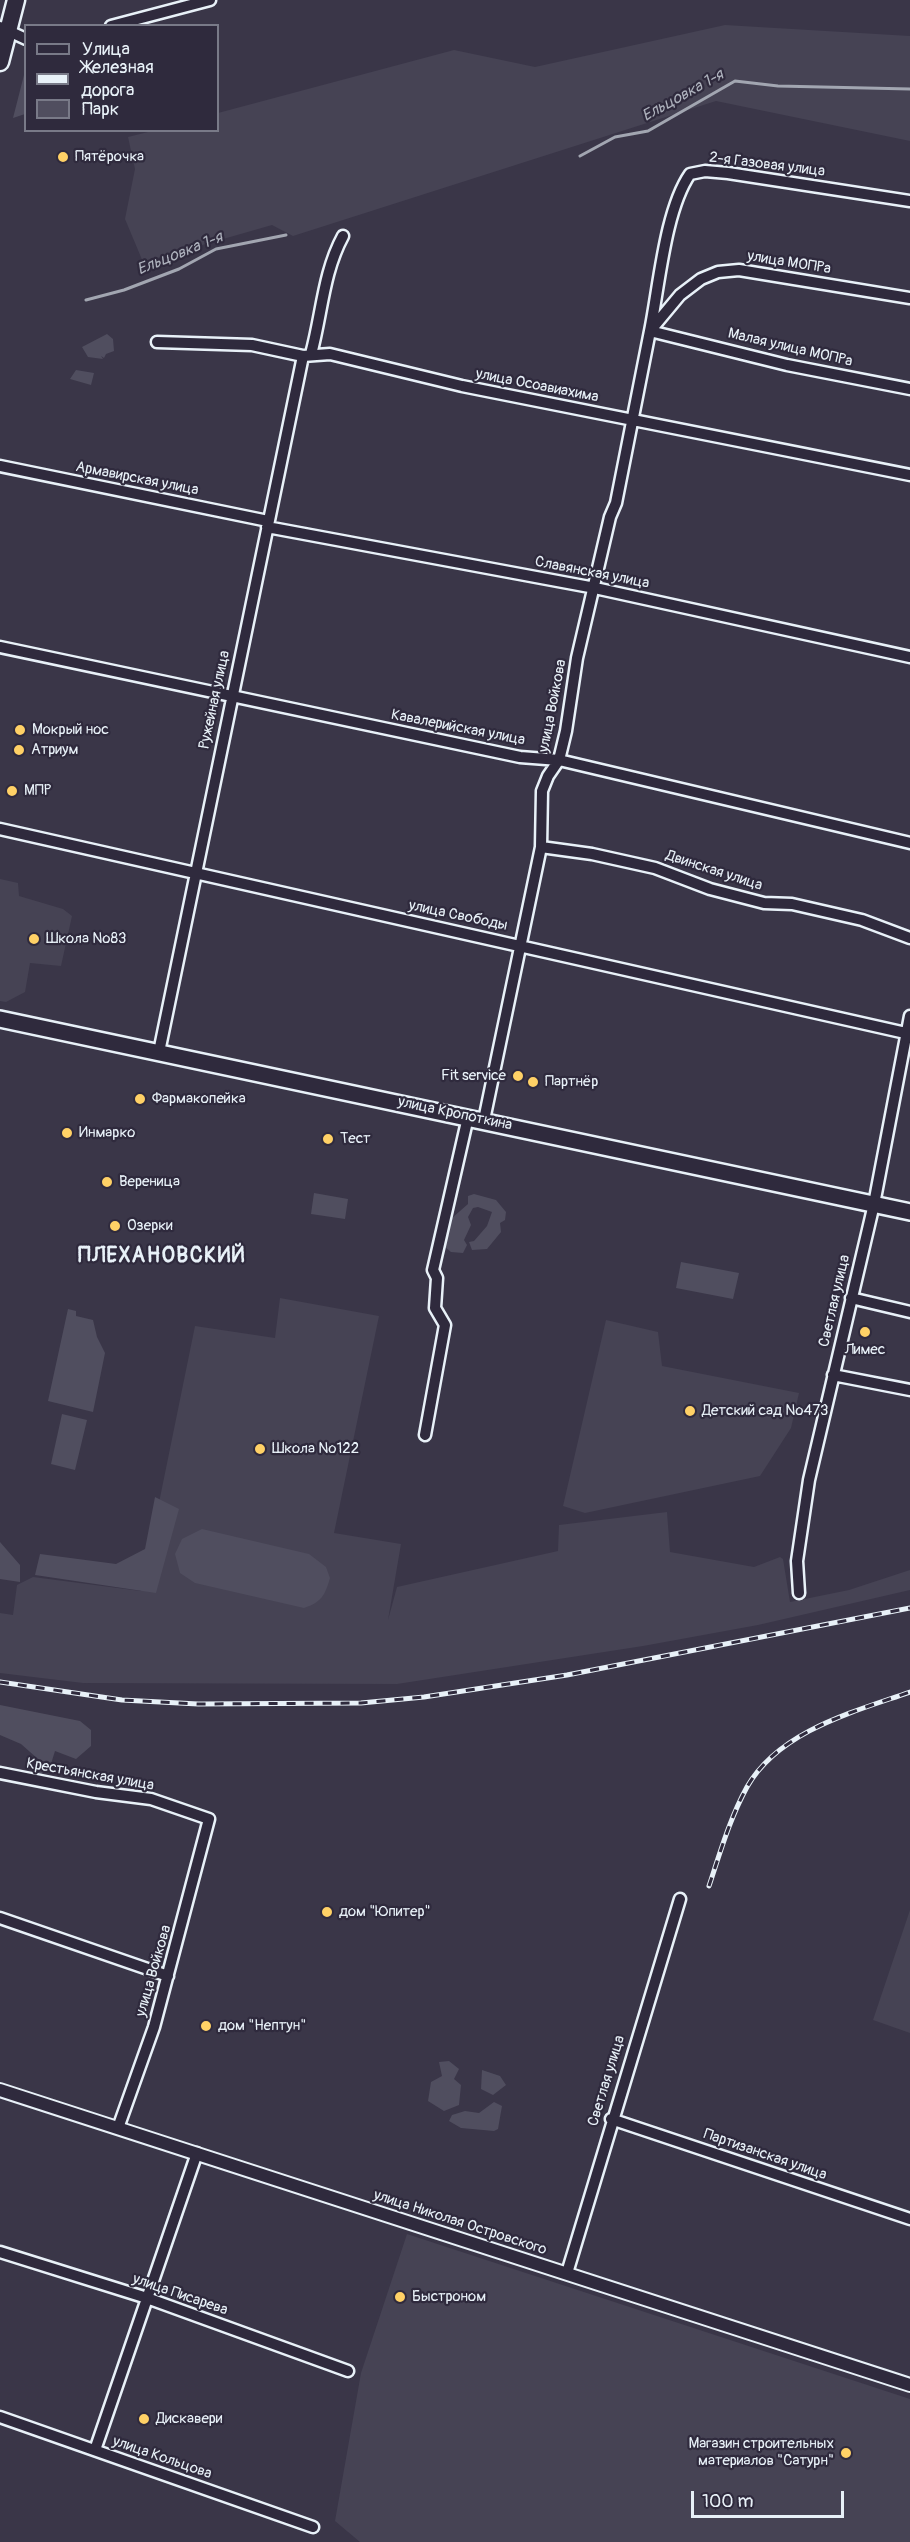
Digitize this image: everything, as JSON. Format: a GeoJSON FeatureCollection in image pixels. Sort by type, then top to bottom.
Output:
{"type":"FeatureCollection","features":[{"type":"Feature","properties":{"kind":"highway"},"geometry":{"type":"LineString","coordinates":[[0,61],[4,29],[10,7]]}},
{"type":"Feature","properties":{"kind":"main road","name":"улица Кропоткина"},"geometry":{"type":"LineString","coordinates":[[0,1019],[910,1212]]}},
{"type":"Feature","properties":{"kind":"street"},"geometry":{"type":"LineString","coordinates":[[119,24],[210,0]]}},
{"type":"Feature","properties":{"kind":"street"},"geometry":{"type":"LineString","coordinates":[[4,29],[24,38]]}},
{"type":"Feature","properties":{"kind":"street","name":"2-я Газовая улица"},"geometry":{"type":"LineString","coordinates":[[650,331],[673,213],[682,186],[690,174],[705,171],[728,173],[910,201]]}},
{"type":"Feature","properties":{"kind":"street","name":"Ружейная улица"},"geometry":{"type":"LineString","coordinates":[[159,1052],[267,524],[333,255],[344,236]]}},
{"type":"Feature","properties":{"kind":"street","name":"улица МОПРа"},"geometry":{"type":"LineString","coordinates":[[650,331],[681,296],[701,279],[728,271],[739,270],[910,298]]}},
{"type":"Feature","properties":{"kind":"street","name":"Малая улица МОПРа"},"geometry":{"type":"LineString","coordinates":[[650,331],[787,365],[910,388]]}},
{"type":"Feature","properties":{"kind":"street","name":"улица Войкова"},"geometry":{"type":"LineString","coordinates":[[484,1120],[512,975],[522,945],[541,847],[542,791],[548,776],[559,760],[566,731],[576,658],[595,588],[610,517],[616,503],[650,331]]}},
{"type":"Feature","properties":{"kind":"street","name":"улица Осоавиахима"},"geometry":{"type":"LineString","coordinates":[[157,342],[252,345],[307,355],[330,354],[462,386],[910,475]]}},
{"type":"Feature","properties":{"kind":"street","name":"Армавирская улица"},"geometry":{"type":"LineString","coordinates":[[0,466],[267,524]]}},
{"type":"Feature","properties":{"kind":"street","name":"Славянская улица"},"geometry":{"type":"LineString","coordinates":[[267,524],[595,588],[910,657]]}},
{"type":"Feature","properties":{"kind":"street","name":"Кавалерийская улица"},"geometry":{"type":"LineString","coordinates":[[0,647],[230,697],[263,700],[349,722],[520,757],[559,760],[910,843]]}},
{"type":"Feature","properties":{"kind":"street","name":"улица Свободы"},"geometry":{"type":"LineString","coordinates":[[0,829],[908,1033]]}},
{"type":"Feature","properties":{"kind":"street","name":"Двинская улица"},"geometry":{"type":"LineString","coordinates":[[541,847],[592,854],[655,868],[710,889],[764,903],[792,904],[862,920],[910,938]]}},
{"type":"Feature","properties":{"kind":"street","name":"Светлая улица"},"geometry":{"type":"LineString","coordinates":[[799,1593],[797,1561],[809,1480],[874,1204],[910,1016]]}},
{"type":"Feature","properties":{"kind":"street"},"geometry":{"type":"LineString","coordinates":[[425,1435],[445,1325],[435,1308],[437,1278],[433,1270],[468,1117]]}},
{"type":"Feature","properties":{"kind":"street"},"geometry":{"type":"LineString","coordinates":[[851,1298],[910,1312]]}},
{"type":"Feature","properties":{"kind":"street"},"geometry":{"type":"LineString","coordinates":[[833,1374],[910,1390]]}},
{"type":"Feature","properties":{"kind":"street","name":"Крестьянская улица"},"geometry":{"type":"LineString","coordinates":[[0,1773],[150,1799],[209,1819]]}},
{"type":"Feature","properties":{"kind":"street","name":"улица Войкова"},"geometry":{"type":"LineString","coordinates":[[118,2128],[154,2027],[209,1819]]}},
{"type":"Feature","properties":{"kind":"street","name":"Светлая улица"},"geometry":{"type":"LineString","coordinates":[[567,2272],[611,2119],[680,1899]]}},
{"type":"Feature","properties":{"kind":"street"},"geometry":{"type":"LineString","coordinates":[[0,1918],[168,1976]]}},
{"type":"Feature","properties":{"kind":"street","name":"улица Николая Островского"},"geometry":{"type":"LineString","coordinates":[[0,2090],[910,2385]]}},
{"type":"Feature","properties":{"kind":"street","name":"Партизанская улица"},"geometry":{"type":"LineString","coordinates":[[611,2119],[910,2220]]}},
{"type":"Feature","properties":{"kind":"street"},"geometry":{"type":"LineString","coordinates":[[95,2450],[197,2153]]}},
{"type":"Feature","properties":{"kind":"street","name":"улица Писарева"},"geometry":{"type":"LineString","coordinates":[[0,2252],[147,2298],[348,2371]]}},
{"type":"Feature","properties":{"kind":"street","name":"улица Кольцова"},"geometry":{"type":"LineString","coordinates":[[0,2417],[313,2527]]}},
{"type":"Feature","properties":{"kind":"shaded area"},"geometry":{"type":"Polygon","coordinates":[[[725,25],[910,36],[910,141],[716,101],[293,236],[272,225],[143,262],[125,219],[135,169],[128,137],[148,132],[219,132],[219,113],[454,50],[535,67],[725,25]]]}},
{"type":"Feature","properties":{"kind":"shaded area","name":"Школа №83"},"geometry":{"type":"Polygon","coordinates":[[[0,879],[18,883],[19,896],[63,909],[72,916],[61,966],[30,963],[25,992],[6,1002],[0,1001],[0,879]]]}},
{"type":"Feature","properties":{"kind":"shaded area"},"geometry":{"type":"Polygon","coordinates":[[[280,1298],[379,1316],[334,1533],[401,1544],[388,1620],[397,1587],[558,1551],[559,1525],[667,1512],[670,1552],[754,1567],[780,1557],[783,1559],[790,1602],[849,1590],[910,1570],[910,1590],[758,1625],[643,1646],[397,1684],[83,1683],[0,1673],[0,1613],[13,1615],[17,1585],[33,1577],[141,1591],[195,1326],[275,1338],[280,1298]]]}},
{"type":"Feature","properties":{"kind":"shaded area","name":"Детский сад №473"},"geometry":{"type":"Polygon","coordinates":[[[606,1320],[658,1332],[662,1366],[799,1393],[791,1428],[760,1476],[585,1513],[563,1506],[606,1320]]]}},
{"type":"Feature","properties":{"kind":"shaded area"},"geometry":{"type":"Polygon","coordinates":[[[910,1910],[910,2033],[873,2020],[910,1910]]]}},
{"type":"Feature","properties":{"kind":"shaded area"},"geometry":{"type":"Polygon","coordinates":[[[407,2234],[910,2399],[910,2542],[360,2542],[335,2521],[361,2373],[407,2234]]]}},
{"type":"Feature","properties":{"kind":"green space"},"geometry":{"type":"Polygon","coordinates":[[[24,75],[24,114],[13,118],[24,75]]]}},
{"type":"Feature","properties":{"kind":"green space"},"geometry":{"type":"Polygon","coordinates":[[[107,334],[113,339],[114,351],[106,354],[104,358],[101,356],[103,359],[88,357],[82,347],[107,334]]]}},
{"type":"Feature","properties":{"kind":"green space"},"geometry":{"type":"Polygon","coordinates":[[[76,370],[94,373],[91,385],[70,379],[76,370]]]}},
{"type":"Feature","properties":{"kind":"green space"},"geometry":{"type":"Polygon","coordinates":[[[314,1193],[348,1199],[345,1219],[311,1214],[314,1193]]]}},
{"type":"Feature","properties":{"kind":"green space"},"geometry":{"type":"Polygon","coordinates":[[[474,1194],[496,1200],[506,1212],[505,1220],[500,1223],[501,1232],[487,1249],[472,1250],[469,1242],[474,1241],[487,1226],[492,1212],[478,1207],[473,1208],[468,1217],[471,1225],[464,1240],[467,1245],[463,1253],[451,1252],[444,1243],[449,1234],[452,1218],[468,1204],[468,1196],[474,1194]]]}},
{"type":"Feature","properties":{"kind":"green space"},"geometry":{"type":"Polygon","coordinates":[[[681,1262],[739,1273],[733,1299],[676,1288],[681,1262]]]}},
{"type":"Feature","properties":{"kind":"green space"},"geometry":{"type":"Polygon","coordinates":[[[68,1309],[76,1311],[76,1316],[93,1320],[97,1337],[105,1353],[93,1412],[48,1401],[68,1309]]]}},
{"type":"Feature","properties":{"kind":"green space"},"geometry":{"type":"Polygon","coordinates":[[[62,1414],[87,1420],[75,1470],[51,1464],[62,1414]]]}},
{"type":"Feature","properties":{"kind":"green space"},"geometry":{"type":"Polygon","coordinates":[[[155,1497],[179,1509],[156,1593],[35,1575],[40,1554],[116,1564],[145,1549],[155,1497]]]}},
{"type":"Feature","properties":{"kind":"green space"},"geometry":{"type":"Polygon","coordinates":[[[202,1529],[309,1554],[326,1567],[330,1578],[324,1593],[315,1603],[304,1608],[195,1583],[180,1573],[175,1554],[182,1539],[202,1529]]]}},
{"type":"Feature","properties":{"kind":"green space"},"geometry":{"type":"Polygon","coordinates":[[[0,1542],[20,1565],[20,1582],[0,1579],[0,1542]]]}},
{"type":"Feature","properties":{"kind":"green space"},"geometry":{"type":"Polygon","coordinates":[[[0,1705],[80,1721],[91,1730],[91,1746],[76,1759],[55,1751],[50,1767],[39,1776],[38,1759],[21,1744],[0,1735],[0,1705]]]}},
{"type":"Feature","properties":{"kind":"green space"},"geometry":{"type":"Polygon","coordinates":[[[449,2061],[459,2069],[454,2079],[461,2085],[459,2105],[444,2111],[428,2101],[431,2082],[442,2076],[439,2062],[449,2061]]]}},
{"type":"Feature","properties":{"kind":"green space"},"geometry":{"type":"Polygon","coordinates":[[[482,2070],[500,2076],[506,2085],[493,2095],[481,2089],[482,2070]]]}},
{"type":"Feature","properties":{"kind":"green space"},"geometry":{"type":"Polygon","coordinates":[[[494,2102],[502,2106],[498,2129],[494,2131],[461,2128],[449,2121],[452,2115],[465,2111],[479,2113],[494,2102]]]}},
{"type":"Feature","properties":{"kind":"waterway","name":"Ельцовка 1-я"},"geometry":{"type":"LineString","coordinates":[[580,156],[615,137],[648,131],[735,81],[778,86],[910,89]]}},
{"type":"Feature","properties":{"kind":"waterway","name":"Ельцовка 1-я"},"geometry":{"type":"LineString","coordinates":[[86,300],[124,290],[179,269],[216,249],[286,235]]}},
{"type":"Feature","properties":{"kind":"railway"},"geometry":{"type":"LineString","coordinates":[[0,1682],[122,1700],[198,1704],[361,1703],[424,1697],[567,1675],[910,1608]]}},
{"type":"Feature","properties":{"kind":"railway"},"geometry":{"type":"LineString","coordinates":[[709,1886],[735,1811],[747,1787],[778,1751],[819,1726],[910,1692]]}},
{"type":"Feature","properties":{"kind":"place","name":"Пятёрочка"},"geometry":{"type":"Point","coordinates":[63,157]}},
{"type":"Feature","properties":{"kind":"place","name":"Мокрый нос"},"geometry":{"type":"Point","coordinates":[20,730]}},
{"type":"Feature","properties":{"kind":"place","name":"Атриум"},"geometry":{"type":"Point","coordinates":[19,750]}},
{"type":"Feature","properties":{"kind":"place","name":"МПР"},"geometry":{"type":"Point","coordinates":[12,791]}},
{"type":"Feature","properties":{"kind":"place","name":"Школа №83"},"geometry":{"type":"Point","coordinates":[34,939]}},
{"type":"Feature","properties":{"kind":"place","name":"Fit service"},"geometry":{"type":"Point","coordinates":[518,1076]}},
{"type":"Feature","properties":{"kind":"place","name":"Партнёр"},"geometry":{"type":"Point","coordinates":[533,1082]}},
{"type":"Feature","properties":{"kind":"place","name":"Фармакопейка"},"geometry":{"type":"Point","coordinates":[140,1099]}},
{"type":"Feature","properties":{"kind":"place","name":"Инмарко"},"geometry":{"type":"Point","coordinates":[67,1133]}},
{"type":"Feature","properties":{"kind":"place","name":"Тест"},"geometry":{"type":"Point","coordinates":[328,1139]}},
{"type":"Feature","properties":{"kind":"place","name":"Вереница"},"geometry":{"type":"Point","coordinates":[107,1182]}},
{"type":"Feature","properties":{"kind":"place","name":"Озерки"},"geometry":{"type":"Point","coordinates":[115,1226]}},
{"type":"Feature","properties":{"kind":"place","name":"Лимес"},"geometry":{"type":"Point","coordinates":[865,1332]}},
{"type":"Feature","properties":{"kind":"place","name":"Детский сад №473"},"geometry":{"type":"Point","coordinates":[690,1411]}},
{"type":"Feature","properties":{"kind":"place","name":"Школа №122"},"geometry":{"type":"Point","coordinates":[260,1449]}},
{"type":"Feature","properties":{"kind":"place","name":"дом \"Юпитер\""},"geometry":{"type":"Point","coordinates":[327,1912]}},
{"type":"Feature","properties":{"kind":"place","name":"дом \"Нептун\""},"geometry":{"type":"Point","coordinates":[206,2026]}},
{"type":"Feature","properties":{"kind":"place","name":"Быстроном"},"geometry":{"type":"Point","coordinates":[400,2297]}},
{"type":"Feature","properties":{"kind":"place","name":"Дискавери"},"geometry":{"type":"Point","coordinates":[144,2419]}},
{"type":"Feature","properties":{"kind":"place","name":"Магазин строительных материалов \"Сатурн\""},"geometry":{"type":"Point","coordinates":[846,2453]}},
{"type":"Feature","properties":{"kind":"district","name":"ПЛЕХАНОВСКИЙ"},"geometry":{"type":"Point","coordinates":[162,1257]}}]}
